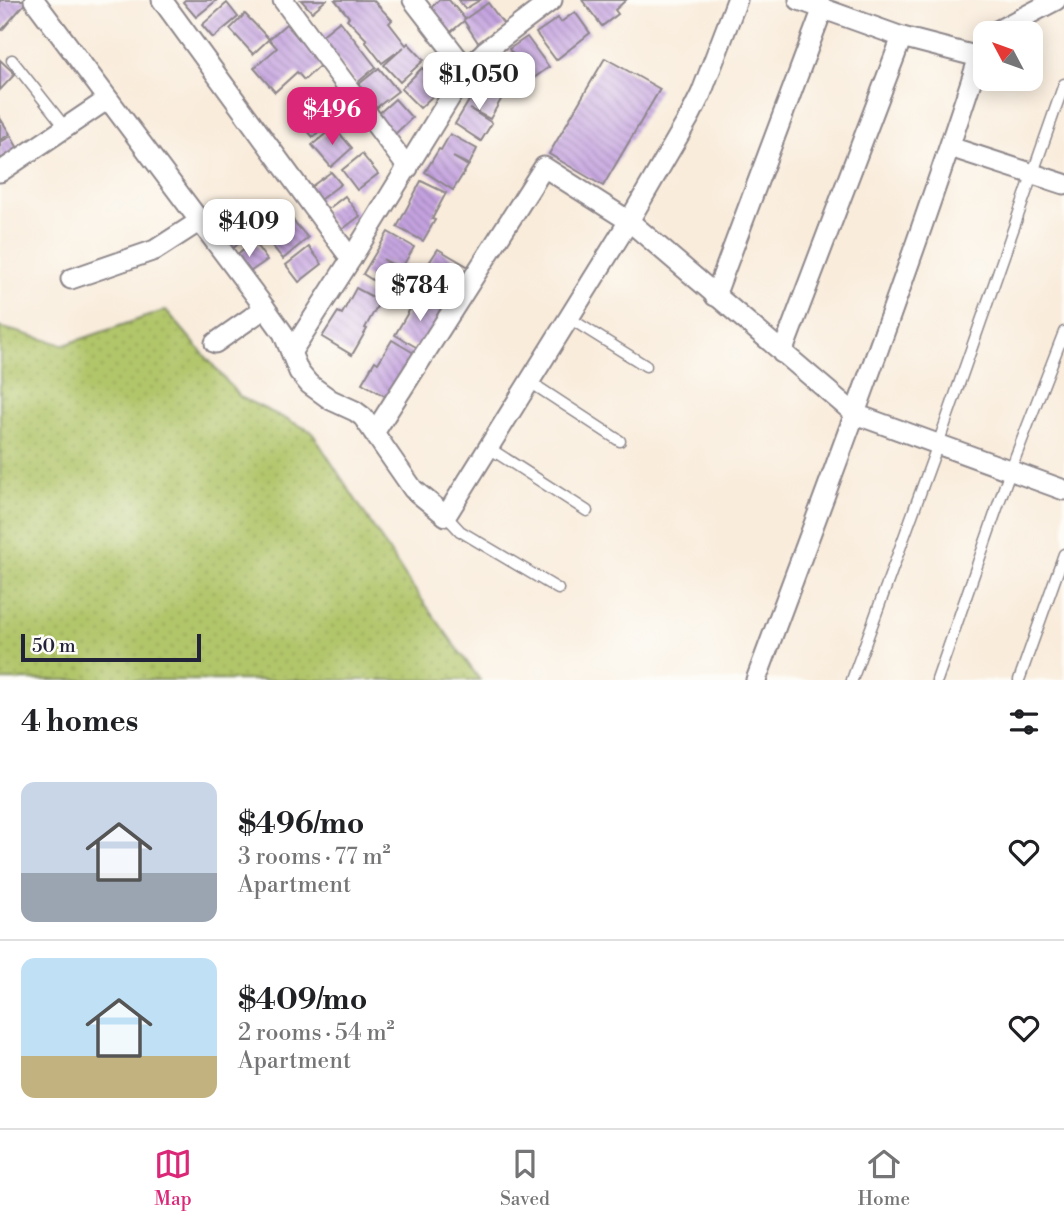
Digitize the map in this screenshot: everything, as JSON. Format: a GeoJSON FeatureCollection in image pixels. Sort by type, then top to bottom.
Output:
{"type":"FeatureCollection","features":[{"type":"Feature","properties":{"kind":"street"},"geometry":{"type":"LineString","coordinates":[[34,0],[283,332],[299,372],[331,400],[363,417],[413,489],[446,516],[629,221],[690,116],[737,0]]}},
{"type":"Feature","properties":{"kind":"street"},"geometry":{"type":"LineString","coordinates":[[162,0],[351,259]]}},
{"type":"Feature","properties":{"kind":"street"},"geometry":{"type":"LineString","coordinates":[[283,0],[408,168]]}},
{"type":"Feature","properties":{"kind":"street"},"geometry":{"type":"LineString","coordinates":[[413,0],[467,70]]}},
{"type":"Feature","properties":{"kind":"street"},"geometry":{"type":"LineString","coordinates":[[799,0],[902,37],[973,50]]}},
{"type":"Feature","properties":{"kind":"street"},"geometry":{"type":"LineString","coordinates":[[1016,21],[1056,0]]}},
{"type":"Feature","properties":{"kind":"street"},"geometry":{"type":"LineString","coordinates":[[292,351],[467,70],[539,4]]}},
{"type":"Feature","properties":{"kind":"street"},"geometry":{"type":"LineString","coordinates":[[715,296],[823,8]]}},
{"type":"Feature","properties":{"kind":"street"},"geometry":{"type":"LineString","coordinates":[[782,353],[902,37]]}},
{"type":"Feature","properties":{"kind":"street"},"geometry":{"type":"LineString","coordinates":[[756,680],[855,414],[973,79]]}},
{"type":"Feature","properties":{"kind":"street"},"geometry":{"type":"LineString","coordinates":[[0,172],[108,99]]}},
{"type":"Feature","properties":{"kind":"street"},"geometry":{"type":"LineString","coordinates":[[950,147],[1064,184]]}},
{"type":"Feature","properties":{"kind":"street"},"geometry":{"type":"LineString","coordinates":[[374,433],[544,167],[629,221],[855,414],[1064,489]]}},
{"type":"Feature","properties":{"kind":"street"},"geometry":{"type":"LineString","coordinates":[[71,279],[155,250],[200,221]]}},
{"type":"Feature","properties":{"kind":"street"},"geometry":{"type":"LineString","coordinates":[[215,343],[265,308]]}},
{"type":"Feature","properties":{"kind":"lane"},"geometry":{"type":"LineString","coordinates":[[12,60],[65,127]]}},
{"type":"Feature","properties":{"kind":"lane"},"geometry":{"type":"LineString","coordinates":[[852,680],[1064,84]]}},
{"type":"Feature","properties":{"kind":"lane"},"geometry":{"type":"LineString","coordinates":[[569,317],[646,366]]}},
{"type":"Feature","properties":{"kind":"lane"},"geometry":{"type":"LineString","coordinates":[[937,680],[1010,471],[1064,332]]}},
{"type":"Feature","properties":{"kind":"lane"},"geometry":{"type":"LineString","coordinates":[[530,382],[620,441]]}},
{"type":"Feature","properties":{"kind":"lane"},"geometry":{"type":"LineString","coordinates":[[489,448],[587,511]]}},
{"type":"Feature","properties":{"kind":"lane"},"geometry":{"type":"LineString","coordinates":[[446,516],[460,531],[558,589]]}},
{"type":"Feature","properties":{"kind":"lane"},"geometry":{"type":"LineString","coordinates":[[1019,680],[1064,554]]}},
{"type":"Feature","properties":{"kind":"green space"},"geometry":{"type":"Polygon","coordinates":[[[166,310],[240,397],[311,431],[407,579],[480,680],[0,680],[0,327],[64,345],[166,310]]]}},
{"type":"Feature","properties":{"kind":"building"},"geometry":{"type":"Polygon","coordinates":[[[0,0],[27,1],[2,30],[0,28],[0,0]]]}},
{"type":"Feature","properties":{"kind":"building"},"geometry":{"type":"Polygon","coordinates":[[[217,0],[196,17],[183,2],[217,0]]]}},
{"type":"Feature","properties":{"kind":"building"},"geometry":{"type":"Polygon","coordinates":[[[301,0],[326,0],[312,12],[301,0]]]}},
{"type":"Feature","properties":{"kind":"building"},"geometry":{"type":"Polygon","coordinates":[[[335,0],[373,0],[392,20],[389,23],[406,45],[408,43],[424,60],[400,82],[384,65],[404,47],[382,63],[335,0]]]}},
{"type":"Feature","properties":{"kind":"building"},"geometry":{"type":"Polygon","coordinates":[[[439,0],[449,0],[465,19],[488,3],[505,26],[479,44],[464,21],[446,36],[426,12],[439,0]]]}},
{"type":"Feature","properties":{"kind":"building"},"geometry":{"type":"Polygon","coordinates":[[[459,0],[480,0],[465,9],[459,0]]]}},
{"type":"Feature","properties":{"kind":"building"},"geometry":{"type":"Polygon","coordinates":[[[582,0],[626,0],[615,10],[618,14],[602,26],[582,0]]]}},
{"type":"Feature","properties":{"kind":"building"},"geometry":{"type":"Polygon","coordinates":[[[227,3],[238,17],[213,38],[202,25],[227,3]]]}},
{"type":"Feature","properties":{"kind":"building"},"geometry":{"type":"Polygon","coordinates":[[[575,12],[590,33],[556,60],[536,33],[558,18],[561,22],[575,12]]]}},
{"type":"Feature","properties":{"kind":"building"},"geometry":{"type":"Polygon","coordinates":[[[245,14],[269,39],[253,54],[230,29],[245,14]]]}},
{"type":"Feature","properties":{"kind":"building"},"geometry":{"type":"Polygon","coordinates":[[[340,21],[376,67],[357,83],[320,37],[340,21]]]}},
{"type":"Feature","properties":{"kind":"building"},"geometry":{"type":"Polygon","coordinates":[[[286,24],[299,39],[304,36],[325,61],[304,80],[297,72],[275,92],[254,68],[277,48],[269,39],[286,24]]]}},
{"type":"Feature","properties":{"kind":"building"},"geometry":{"type":"Polygon","coordinates":[[[527,37],[549,67],[531,80],[509,49],[527,37]]]}},
{"type":"Feature","properties":{"kind":"building"},"geometry":{"type":"Polygon","coordinates":[[[504,53],[527,84],[510,97],[487,66],[504,53]]]}},
{"type":"Feature","properties":{"kind":"building"},"geometry":{"type":"Polygon","coordinates":[[[605,58],[660,89],[603,186],[549,154],[605,58]]]}},
{"type":"Feature","properties":{"kind":"building"},"geometry":{"type":"Polygon","coordinates":[[[0,60],[15,74],[0,90],[0,60]]]}},
{"type":"Feature","properties":{"kind":"building"},"geometry":{"type":"Polygon","coordinates":[[[379,68],[398,91],[376,108],[358,85],[379,68]]]}},
{"type":"Feature","properties":{"kind":"building"},"geometry":{"type":"Polygon","coordinates":[[[422,68],[441,88],[420,108],[401,89],[422,68]]]}},
{"type":"Feature","properties":{"kind":"building"},"geometry":{"type":"Polygon","coordinates":[[[479,84],[503,96],[490,119],[470,109],[492,123],[481,141],[455,124],[479,84]]]}},
{"type":"Feature","properties":{"kind":"building"},"geometry":{"type":"Polygon","coordinates":[[[338,91],[354,110],[339,123],[334,118],[313,137],[294,115],[315,96],[323,105],[338,91]]]}},
{"type":"Feature","properties":{"kind":"building"},"geometry":{"type":"Polygon","coordinates":[[[395,99],[412,118],[394,135],[376,116],[395,99]]]}},
{"type":"Feature","properties":{"kind":"building"},"geometry":{"type":"Polygon","coordinates":[[[0,118],[10,134],[0,140],[0,118]]]}},
{"type":"Feature","properties":{"kind":"building"},"geometry":{"type":"Polygon","coordinates":[[[334,127],[352,148],[331,167],[312,145],[334,127]]]}},
{"type":"Feature","properties":{"kind":"building"},"geometry":{"type":"Polygon","coordinates":[[[450,134],[477,149],[469,165],[453,157],[468,166],[453,190],[425,172],[450,134]]]}},
{"type":"Feature","properties":{"kind":"building"},"geometry":{"type":"Polygon","coordinates":[[[11,136],[22,156],[0,169],[0,142],[11,136]]]}},
{"type":"Feature","properties":{"kind":"building"},"geometry":{"type":"Polygon","coordinates":[[[362,154],[378,174],[357,190],[342,170],[362,154]]]}},
{"type":"Feature","properties":{"kind":"building"},"geometry":{"type":"Polygon","coordinates":[[[331,172],[341,184],[317,202],[308,189],[331,172]]]}},
{"type":"Feature","properties":{"kind":"building"},"geometry":{"type":"Polygon","coordinates":[[[421,181],[446,193],[423,241],[397,227],[421,181]]]}},
{"type":"Feature","properties":{"kind":"building"},"geometry":{"type":"Polygon","coordinates":[[[345,196],[360,216],[339,232],[323,213],[345,196]]]}},
{"type":"Feature","properties":{"kind":"building"},"geometry":{"type":"Polygon","coordinates":[[[286,212],[308,238],[283,259],[261,232],[286,212]]]}},
{"type":"Feature","properties":{"kind":"building"},"geometry":{"type":"Polygon","coordinates":[[[237,214],[252,232],[230,251],[214,233],[237,214]]]}},
{"type":"Feature","properties":{"kind":"building"},"geometry":{"type":"Polygon","coordinates":[[[388,232],[414,247],[401,269],[383,259],[397,269],[385,288],[363,274],[388,232]]]}},
{"type":"Feature","properties":{"kind":"building"},"geometry":{"type":"Polygon","coordinates":[[[254,242],[267,260],[244,276],[232,259],[254,242]]]}},
{"type":"Feature","properties":{"kind":"building"},"geometry":{"type":"Polygon","coordinates":[[[309,247],[322,264],[299,282],[286,265],[309,247]]]}},
{"type":"Feature","properties":{"kind":"building"},"geometry":{"type":"Polygon","coordinates":[[[438,249],[474,270],[462,291],[425,269],[438,249]]]}},
{"type":"Feature","properties":{"kind":"building"},"geometry":{"type":"Polygon","coordinates":[[[356,288],[380,301],[352,355],[322,337],[338,312],[342,314],[356,288]]]}},
{"type":"Feature","properties":{"kind":"building"},"geometry":{"type":"Polygon","coordinates":[[[418,295],[446,311],[423,351],[395,335],[418,295]]]}},
{"type":"Feature","properties":{"kind":"building"},"geometry":{"type":"Polygon","coordinates":[[[392,340],[417,355],[390,399],[362,383],[392,340]]]}}]}
